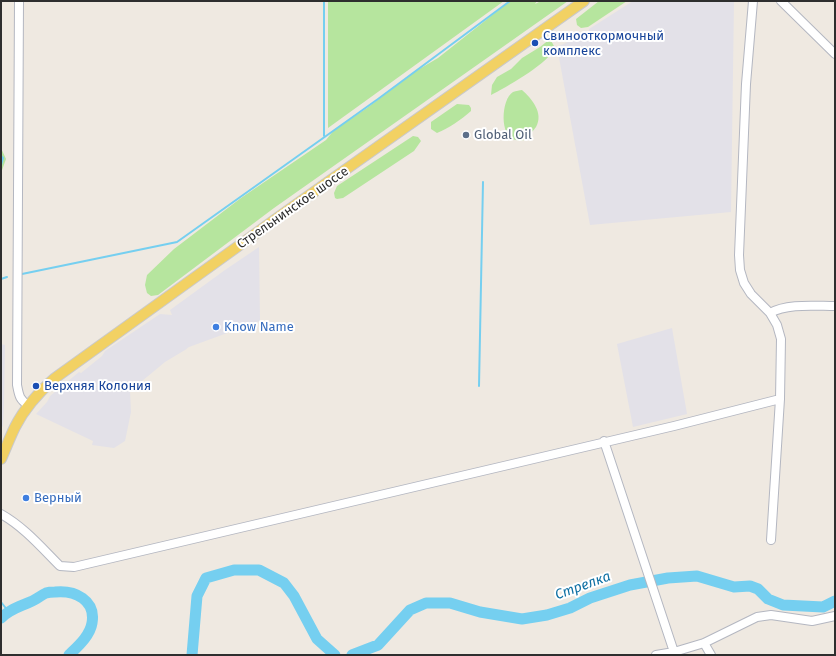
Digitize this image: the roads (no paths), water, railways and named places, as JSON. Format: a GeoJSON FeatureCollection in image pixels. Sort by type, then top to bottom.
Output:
{"type":"FeatureCollection","features":[{"type":"Feature","properties":{"kind":"main road","name":"Стрельнинское шоссе"},"geometry":{"type":"LineString","coordinates":[[1,459],[15,427],[28,405],[55,378],[287,211],[584,1]]}},
{"type":"Feature","properties":{"kind":"street"},"geometry":{"type":"LineString","coordinates":[[19,1],[18,384],[19,397],[21,401],[28,405]]}},
{"type":"Feature","properties":{"kind":"street"},"geometry":{"type":"LineString","coordinates":[[753,1],[746,91],[739,255],[740,270],[744,283],[751,294],[770,313],[777,325],[781,339],[780,398],[771,540]]}},
{"type":"Feature","properties":{"kind":"street"},"geometry":{"type":"LineString","coordinates":[[781,1],[835,54]]}},
{"type":"Feature","properties":{"kind":"street"},"geometry":{"type":"LineString","coordinates":[[770,313],[777,309],[788,307],[835,306]]}},
{"type":"Feature","properties":{"kind":"street"},"geometry":{"type":"LineString","coordinates":[[1,514],[30,535],[60,566],[74,567],[604,441],[674,426],[780,398]]}},
{"type":"Feature","properties":{"kind":"street"},"geometry":{"type":"LineString","coordinates":[[604,441],[674,652]]}},
{"type":"Feature","properties":{"kind":"street"},"geometry":{"type":"LineString","coordinates":[[656,655],[674,652],[704,643],[750,620],[763,616],[777,616],[812,621],[835,616]]}},
{"type":"Feature","properties":{"kind":"street"},"geometry":{"type":"LineString","coordinates":[[704,643],[711,655]]}},
{"type":"Feature","properties":{"kind":"waterway"},"geometry":{"type":"LineString","coordinates":[[324,1],[324,136]]}},
{"type":"Feature","properties":{"kind":"waterway"},"geometry":{"type":"LineString","coordinates":[[22,274],[177,242],[378,99],[510,1]]}},
{"type":"Feature","properties":{"kind":"waterway"},"geometry":{"type":"LineString","coordinates":[[1,156],[3,158],[1,165]]}},
{"type":"Feature","properties":{"kind":"waterway"},"geometry":{"type":"LineString","coordinates":[[479,386],[483,182]]}},
{"type":"Feature","properties":{"kind":"waterway"},"geometry":{"type":"LineString","coordinates":[[1,279],[7,277]]}},
{"type":"Feature","properties":{"kind":"waterway","name":"Стрелка"},"geometry":{"type":"LineString","coordinates":[[192,655],[197,596],[206,578],[234,570],[259,570],[284,583],[294,596],[317,639],[335,655]]}},
{"type":"Feature","properties":{"kind":"waterway","name":"Стрелка"},"geometry":{"type":"LineString","coordinates":[[352,655],[378,645],[410,610],[426,603],[450,603],[480,612],[522,619],[547,615],[570,608],[590,598],[630,585],[668,578],[697,576],[734,587],[750,586],[758,589],[768,599],[783,605],[823,607],[835,601]]}},
{"type":"Feature","properties":{"kind":"waterway","name":"Стрелка"},"geometry":{"type":"LineString","coordinates":[[1,618],[11,610],[46,593],[62,592],[77,595],[82,598],[91,608],[92,623],[86,637],[69,655]]}},
{"type":"Feature","properties":{"kind":"waterway"},"geometry":{"type":"LineString","coordinates":[[1,602],[8,611]]}},
{"type":"Feature","properties":{"kind":"place","name":"Свинооткормочный комплекс"},"geometry":{"type":"Point","coordinates":[535,43]}},
{"type":"Feature","properties":{"kind":"place","name":"Global Oil"},"geometry":{"type":"Point","coordinates":[466,135]}},
{"type":"Feature","properties":{"kind":"place","name":"Know Name"},"geometry":{"type":"Point","coordinates":[216,327]}},
{"type":"Feature","properties":{"kind":"place","name":"Верхняя Колония"},"geometry":{"type":"Point","coordinates":[36,386]}},
{"type":"Feature","properties":{"kind":"place","name":"Верный"},"geometry":{"type":"Point","coordinates":[26,498]}}]}
